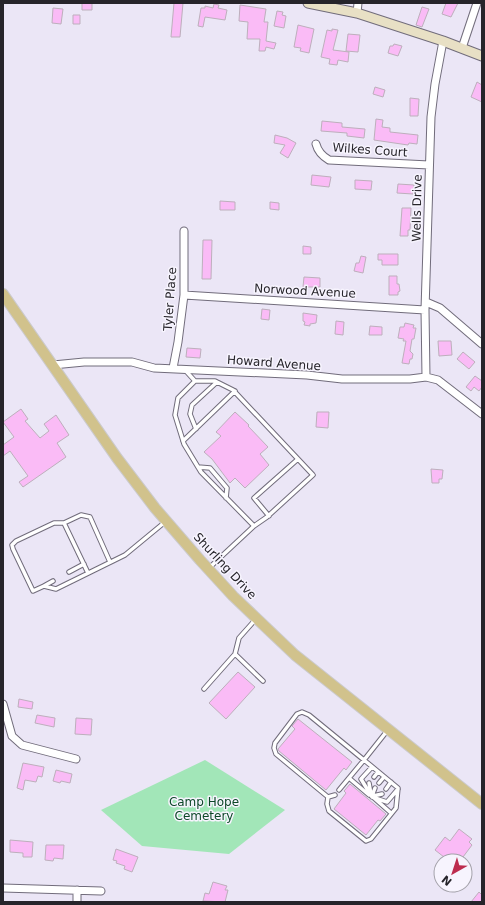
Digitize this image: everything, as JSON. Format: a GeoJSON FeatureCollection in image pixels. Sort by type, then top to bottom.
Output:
{"type":"FeatureCollection","features":[{"type":"Feature","properties":{"kind":"main road"},"geometry":{"type":"LineString","coordinates":[[308,3],[357,13],[443,41],[482,56]]}},
{"type":"Feature","properties":{"kind":"main road","name":"Shurling Drive"},"geometry":{"type":"LineString","coordinates":[[3,294],[117,458],[166,521],[208,569],[295,655],[482,804]]}},
{"type":"Feature","properties":{"kind":"street"},"geometry":{"type":"LineString","coordinates":[[357,13],[358,3]]}},
{"type":"Feature","properties":{"kind":"street"},"geometry":{"type":"LineString","coordinates":[[462,48],[477,3]]}},
{"type":"Feature","properties":{"kind":"street","name":"Wells Drive"},"geometry":{"type":"LineString","coordinates":[[426,377],[425,310],[431,117],[443,41]]}},
{"type":"Feature","properties":{"kind":"street","name":"Wilkes Court"},"geometry":{"type":"LineString","coordinates":[[316,144],[317,150],[322,156],[329,160],[429,165]]}},
{"type":"Feature","properties":{"kind":"street","name":"Tyler Place"},"geometry":{"type":"LineString","coordinates":[[173,368],[184,295],[184,231]]}},
{"type":"Feature","properties":{"kind":"street","name":"Norwood Avenue"},"geometry":{"type":"LineString","coordinates":[[184,295],[425,310]]}},
{"type":"Feature","properties":{"kind":"street"},"geometry":{"type":"LineString","coordinates":[[426,302],[440,308],[482,344]]}},
{"type":"Feature","properties":{"kind":"street","name":"Howard Avenue"},"geometry":{"type":"LineString","coordinates":[[53,365],[84,362],[132,362],[154,368],[307,375],[342,379],[410,380],[426,377]]}},
{"type":"Feature","properties":{"kind":"street"},"geometry":{"type":"LineString","coordinates":[[426,377],[438,380],[482,414]]}},
{"type":"Feature","properties":{"kind":"street"},"geometry":{"type":"LineString","coordinates":[[3,704],[12,736],[22,744],[76,759]]}},
{"type":"Feature","properties":{"kind":"street"},"geometry":{"type":"LineString","coordinates":[[3,888],[101,891]]}},
{"type":"Feature","properties":{"kind":"street"},"geometry":{"type":"LineString","coordinates":[[77,890],[77,902]]}},
{"type":"Feature","properties":{"kind":"lane"},"geometry":{"type":"LineString","coordinates":[[184,369],[195,381],[217,382],[235,391],[314,475],[269,516],[254,526],[208,569]]}},
{"type":"Feature","properties":{"kind":"lane"},"geometry":{"type":"LineString","coordinates":[[195,381],[178,398],[175,415],[183,441],[198,467],[254,526]]}},
{"type":"Feature","properties":{"kind":"lane"},"geometry":{"type":"LineString","coordinates":[[196,429],[190,414],[192,405],[217,382]]}},
{"type":"Feature","properties":{"kind":"lane"},"geometry":{"type":"LineString","coordinates":[[183,441],[235,391]]}},
{"type":"Feature","properties":{"kind":"lane"},"geometry":{"type":"LineString","coordinates":[[269,516],[254,498],[298,459]]}},
{"type":"Feature","properties":{"kind":"lane"},"geometry":{"type":"LineString","coordinates":[[198,467],[210,468],[227,488],[226,498]]}},
{"type":"Feature","properties":{"kind":"lane"},"geometry":{"type":"LineString","coordinates":[[53,581],[33,590],[12,545],[16,541],[54,523],[64,523],[81,515],[90,517],[110,562]]}},
{"type":"Feature","properties":{"kind":"lane"},"geometry":{"type":"LineString","coordinates":[[44,586],[56,589],[125,555],[166,521]]}},
{"type":"Feature","properties":{"kind":"lane"},"geometry":{"type":"LineString","coordinates":[[64,523],[88,573]]}},
{"type":"Feature","properties":{"kind":"lane"},"geometry":{"type":"LineString","coordinates":[[69,572],[84,564]]}},
{"type":"Feature","properties":{"kind":"lane"},"geometry":{"type":"LineString","coordinates":[[204,689],[235,654],[239,638],[257,618]]}},
{"type":"Feature","properties":{"kind":"lane"},"geometry":{"type":"LineString","coordinates":[[235,654],[263,681]]}},
{"type":"Feature","properties":{"kind":"lane"},"geometry":{"type":"LineString","coordinates":[[328,797],[276,754],[274,748],[275,743],[297,714],[302,712],[309,715],[398,788]]}},
{"type":"Feature","properties":{"kind":"lane"},"geometry":{"type":"LineString","coordinates":[[339,790],[388,730]]}},
{"type":"Feature","properties":{"kind":"lane"},"geometry":{"type":"LineString","coordinates":[[372,767],[361,779],[372,797],[387,802],[398,788]]}},
{"type":"Feature","properties":{"kind":"lane"},"geometry":{"type":"LineString","coordinates":[[374,777],[378,772]]}},
{"type":"Feature","properties":{"kind":"lane"},"geometry":{"type":"LineString","coordinates":[[379,782],[384,777]]}},
{"type":"Feature","properties":{"kind":"lane"},"geometry":{"type":"LineString","coordinates":[[349,778],[391,813]]}},
{"type":"Feature","properties":{"kind":"lane"},"geometry":{"type":"LineString","coordinates":[[386,789],[391,782]]}},
{"type":"Feature","properties":{"kind":"lane"},"geometry":{"type":"LineString","coordinates":[[369,783],[372,797]]}},
{"type":"Feature","properties":{"kind":"lane"},"geometry":{"type":"LineString","coordinates":[[372,797],[375,788]]}},
{"type":"Feature","properties":{"kind":"lane"},"geometry":{"type":"LineString","coordinates":[[328,797],[327,804],[329,811],[366,841],[371,839],[396,808],[398,788]]}},
{"type":"Feature","properties":{"kind":"lane"},"geometry":{"type":"LineString","coordinates":[[372,797],[382,794]]}},
{"type":"Feature","properties":{"kind":"lane"},"geometry":{"type":"LineString","coordinates":[[328,797],[335,795]]}},
{"type":"Feature","properties":{"kind":"green space","name":"Camp Hope Cemetery"},"geometry":{"type":"Polygon","coordinates":[[[205,760],[285,810],[229,854],[142,846],[101,810],[205,760]]]}},
{"type":"Feature","properties":{"kind":"building"},"geometry":{"type":"Polygon","coordinates":[[[82,3],[92,3],[92,10],[82,10],[82,3]]]}},
{"type":"Feature","properties":{"kind":"building"},"geometry":{"type":"Polygon","coordinates":[[[174,3],[183,3],[180,37],[171,37],[174,3]]]}},
{"type":"Feature","properties":{"kind":"building"},"geometry":{"type":"Polygon","coordinates":[[[446,3],[458,3],[451,17],[442,14],[446,3]]]}},
{"type":"Feature","properties":{"kind":"building"},"geometry":{"type":"Polygon","coordinates":[[[214,4],[219,5],[218,8],[227,10],[225,20],[205,17],[203,27],[198,26],[201,8],[205,8],[205,6],[213,8],[214,4]]]}},
{"type":"Feature","properties":{"kind":"building"},"geometry":{"type":"Polygon","coordinates":[[[240,5],[266,9],[264,22],[268,22],[266,41],[276,43],[274,49],[266,47],[265,51],[259,51],[260,39],[247,39],[248,22],[239,21],[240,5]]]}},
{"type":"Feature","properties":{"kind":"building"},"geometry":{"type":"Polygon","coordinates":[[[422,7],[429,9],[422,27],[416,25],[422,7]]]}},
{"type":"Feature","properties":{"kind":"building"},"geometry":{"type":"Polygon","coordinates":[[[53,8],[63,9],[61,24],[52,23],[53,8]]]}},
{"type":"Feature","properties":{"kind":"building"},"geometry":{"type":"Polygon","coordinates":[[[277,11],[283,12],[282,15],[286,16],[284,28],[274,26],[277,11]]]}},
{"type":"Feature","properties":{"kind":"building"},"geometry":{"type":"Polygon","coordinates":[[[73,15],[80,15],[80,24],[73,24],[73,15]]]}},
{"type":"Feature","properties":{"kind":"building"},"geometry":{"type":"Polygon","coordinates":[[[298,25],[314,29],[309,53],[300,51],[301,48],[294,47],[298,25]]]}},
{"type":"Feature","properties":{"kind":"building"},"geometry":{"type":"Polygon","coordinates":[[[332,29],[338,30],[333,50],[349,52],[348,62],[338,60],[337,65],[329,64],[330,59],[321,57],[327,30],[332,31],[332,29]]]}},
{"type":"Feature","properties":{"kind":"building"},"geometry":{"type":"Polygon","coordinates":[[[348,34],[360,35],[358,52],[346,51],[348,34]]]}},
{"type":"Feature","properties":{"kind":"building"},"geometry":{"type":"Polygon","coordinates":[[[394,44],[402,46],[398,56],[388,53],[390,46],[393,46],[394,44]]]}},
{"type":"Feature","properties":{"kind":"building"},"geometry":{"type":"Polygon","coordinates":[[[477,82],[482,85],[482,102],[471,97],[477,82]]]}},
{"type":"Feature","properties":{"kind":"building"},"geometry":{"type":"Polygon","coordinates":[[[375,87],[385,90],[383,97],[373,94],[375,87]]]}},
{"type":"Feature","properties":{"kind":"building"},"geometry":{"type":"Polygon","coordinates":[[[410,98],[419,99],[418,116],[410,116],[410,98]]]}},
{"type":"Feature","properties":{"kind":"building"},"geometry":{"type":"Polygon","coordinates":[[[376,119],[383,120],[382,127],[390,128],[390,132],[418,135],[417,144],[409,143],[408,145],[374,140],[376,119]]]}},
{"type":"Feature","properties":{"kind":"building"},"geometry":{"type":"Polygon","coordinates":[[[322,121],[342,123],[342,127],[365,129],[364,138],[347,136],[347,133],[321,131],[322,121]]]}},
{"type":"Feature","properties":{"kind":"building"},"geometry":{"type":"Polygon","coordinates":[[[275,135],[287,138],[296,143],[288,158],[280,153],[285,145],[274,143],[275,135]]]}},
{"type":"Feature","properties":{"kind":"building"},"geometry":{"type":"Polygon","coordinates":[[[312,175],[331,177],[329,187],[311,185],[312,175]]]}},
{"type":"Feature","properties":{"kind":"building"},"geometry":{"type":"Polygon","coordinates":[[[355,180],[372,181],[371,190],[355,189],[355,180]]]}},
{"type":"Feature","properties":{"kind":"building"},"geometry":{"type":"Polygon","coordinates":[[[398,184],[414,185],[413,194],[397,193],[398,184]]]}},
{"type":"Feature","properties":{"kind":"building"},"geometry":{"type":"Polygon","coordinates":[[[220,201],[235,202],[235,210],[220,210],[220,201]]]}},
{"type":"Feature","properties":{"kind":"building"},"geometry":{"type":"Polygon","coordinates":[[[270,202],[279,203],[279,210],[270,209],[270,202]]]}},
{"type":"Feature","properties":{"kind":"building"},"geometry":{"type":"Polygon","coordinates":[[[402,208],[411,208],[410,230],[408,230],[408,236],[400,236],[402,208]]]}},
{"type":"Feature","properties":{"kind":"building"},"geometry":{"type":"Polygon","coordinates":[[[203,240],[212,240],[211,279],[202,279],[203,240]]]}},
{"type":"Feature","properties":{"kind":"building"},"geometry":{"type":"Polygon","coordinates":[[[303,246],[311,247],[311,254],[303,254],[303,246]]]}},
{"type":"Feature","properties":{"kind":"building"},"geometry":{"type":"Polygon","coordinates":[[[378,254],[398,254],[398,265],[382,265],[382,260],[378,260],[378,254]]]}},
{"type":"Feature","properties":{"kind":"building"},"geometry":{"type":"Polygon","coordinates":[[[361,256],[366,257],[363,273],[354,271],[356,263],[359,263],[361,256]]]}},
{"type":"Feature","properties":{"kind":"building"},"geometry":{"type":"Polygon","coordinates":[[[389,276],[397,276],[397,284],[399,284],[400,291],[398,292],[398,295],[389,295],[389,276]]]}},
{"type":"Feature","properties":{"kind":"building"},"geometry":{"type":"Polygon","coordinates":[[[304,277],[320,278],[320,287],[303,287],[304,277]]]}},
{"type":"Feature","properties":{"kind":"building"},"geometry":{"type":"Polygon","coordinates":[[[262,309],[270,310],[269,320],[261,319],[262,309]]]}},
{"type":"Feature","properties":{"kind":"building"},"geometry":{"type":"Polygon","coordinates":[[[303,313],[317,315],[316,323],[310,324],[310,326],[304,325],[305,322],[303,321],[303,313]]]}},
{"type":"Feature","properties":{"kind":"building"},"geometry":{"type":"Polygon","coordinates":[[[336,321],[344,322],[343,335],[335,334],[336,321]]]}},
{"type":"Feature","properties":{"kind":"building"},"geometry":{"type":"Polygon","coordinates":[[[405,323],[414,325],[413,328],[416,328],[410,351],[413,354],[409,364],[402,363],[406,341],[398,338],[400,327],[404,327],[405,323]]]}},
{"type":"Feature","properties":{"kind":"building"},"geometry":{"type":"Polygon","coordinates":[[[370,326],[382,327],[382,335],[369,335],[370,326]]]}},
{"type":"Feature","properties":{"kind":"building"},"geometry":{"type":"Polygon","coordinates":[[[438,341],[451,341],[452,355],[439,356],[438,341]]]}},
{"type":"Feature","properties":{"kind":"building"},"geometry":{"type":"Polygon","coordinates":[[[187,348],[201,349],[200,358],[186,357],[187,348]]]}},
{"type":"Feature","properties":{"kind":"building"},"geometry":{"type":"Polygon","coordinates":[[[463,352],[475,362],[469,369],[457,359],[463,352]]]}},
{"type":"Feature","properties":{"kind":"building"},"geometry":{"type":"Polygon","coordinates":[[[475,376],[482,381],[482,387],[479,391],[474,387],[471,391],[466,387],[475,376]]]}},
{"type":"Feature","properties":{"kind":"building"},"geometry":{"type":"Polygon","coordinates":[[[21,409],[28,419],[25,421],[40,438],[49,431],[44,424],[56,415],[69,435],[57,443],[66,457],[23,487],[19,482],[28,476],[10,451],[3,456],[3,445],[14,437],[3,422],[21,409]]]}},
{"type":"Feature","properties":{"kind":"building"},"geometry":{"type":"Polygon","coordinates":[[[235,412],[249,425],[248,426],[268,447],[260,454],[269,465],[245,488],[235,478],[230,483],[212,459],[204,452],[221,436],[216,432],[235,412]]]}},
{"type":"Feature","properties":{"kind":"building"},"geometry":{"type":"Polygon","coordinates":[[[317,412],[329,412],[328,428],[316,427],[317,412]]]}},
{"type":"Feature","properties":{"kind":"building"},"geometry":{"type":"Polygon","coordinates":[[[431,469],[443,470],[442,479],[439,479],[439,483],[432,483],[431,469]]]}},
{"type":"Feature","properties":{"kind":"building"},"geometry":{"type":"Polygon","coordinates":[[[238,672],[255,687],[226,719],[209,703],[238,672]]]}},
{"type":"Feature","properties":{"kind":"building"},"geometry":{"type":"Polygon","coordinates":[[[19,699],[33,702],[32,709],[18,707],[19,699]]]}},
{"type":"Feature","properties":{"kind":"building"},"geometry":{"type":"Polygon","coordinates":[[[37,715],[55,718],[54,727],[35,723],[37,715]]]}},
{"type":"Feature","properties":{"kind":"building"},"geometry":{"type":"Polygon","coordinates":[[[76,718],[92,719],[91,735],[75,734],[76,718]]]}},
{"type":"Feature","properties":{"kind":"building"},"geometry":{"type":"Polygon","coordinates":[[[298,719],[352,762],[346,770],[344,768],[326,790],[278,749],[295,729],[292,726],[298,719]]]}},
{"type":"Feature","properties":{"kind":"building"},"geometry":{"type":"Polygon","coordinates":[[[23,763],[44,767],[42,777],[38,776],[36,782],[25,780],[23,790],[17,788],[23,763]]]}},
{"type":"Feature","properties":{"kind":"building"},"geometry":{"type":"Polygon","coordinates":[[[56,770],[72,774],[70,783],[53,781],[56,770]]]}},
{"type":"Feature","properties":{"kind":"building"},"geometry":{"type":"Polygon","coordinates":[[[350,784],[386,814],[380,821],[378,820],[366,835],[334,809],[346,793],[344,791],[350,784]]]}},
{"type":"Feature","properties":{"kind":"building"},"geometry":{"type":"Polygon","coordinates":[[[459,829],[472,839],[469,842],[472,845],[466,853],[439,853],[435,850],[445,837],[450,841],[459,829]]]}},
{"type":"Feature","properties":{"kind":"building"},"geometry":{"type":"Polygon","coordinates":[[[10,840],[33,842],[32,857],[23,857],[23,853],[10,852],[10,840]]]}},
{"type":"Feature","properties":{"kind":"building"},"geometry":{"type":"Polygon","coordinates":[[[46,845],[64,845],[63,859],[54,858],[53,861],[45,860],[46,845]]]}},
{"type":"Feature","properties":{"kind":"building"},"geometry":{"type":"Polygon","coordinates":[[[116,849],[138,857],[132,872],[124,869],[125,866],[116,863],[117,861],[113,860],[116,849]]]}},
{"type":"Feature","properties":{"kind":"building"},"geometry":{"type":"Polygon","coordinates":[[[213,882],[227,886],[225,890],[228,890],[225,902],[203,901],[205,893],[209,894],[213,882]]]}},
{"type":"Feature","properties":{"kind":"building"},"geometry":{"type":"Polygon","coordinates":[[[479,892],[482,895],[482,902],[471,902],[479,892]]]}}]}
